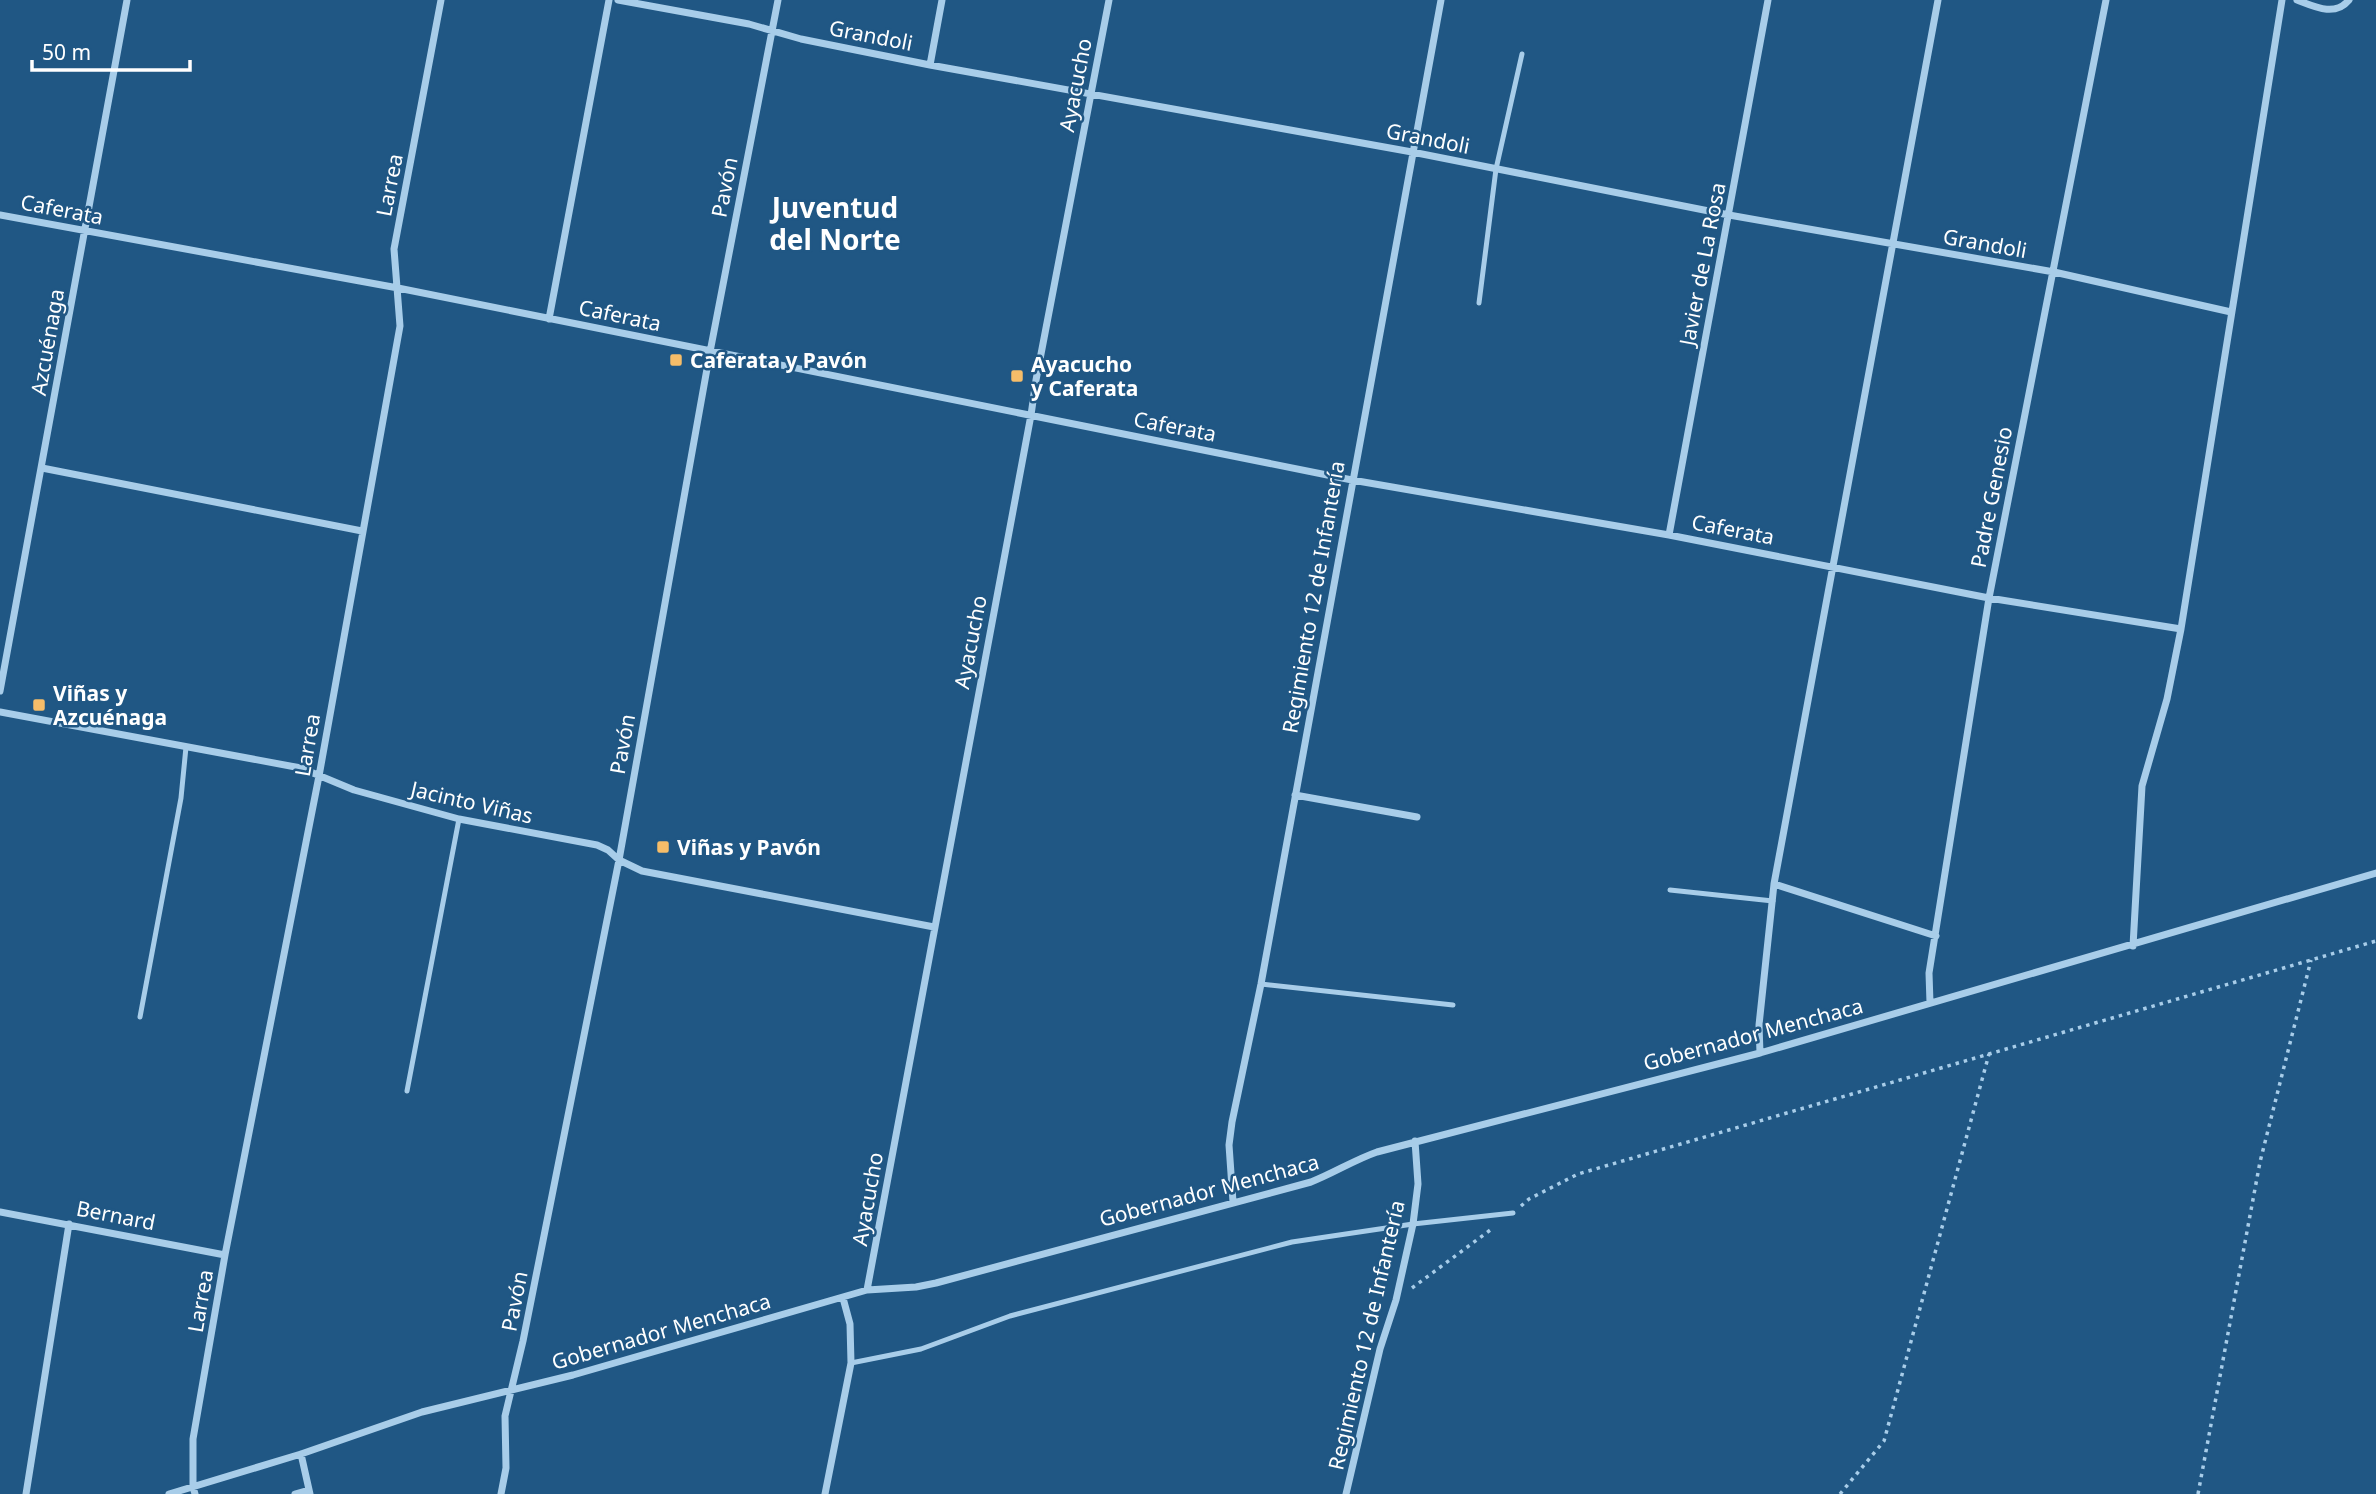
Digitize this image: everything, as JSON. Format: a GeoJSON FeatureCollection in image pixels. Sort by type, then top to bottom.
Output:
{"type":"FeatureCollection","features":[{"type":"Feature","properties":{"kind":"street","name":"Azcuénaga"},"geometry":{"type":"LineString","coordinates":[[0,691],[127,0]]}},
{"type":"Feature","properties":{"kind":"street","name":"Larrea"},"geometry":{"type":"LineString","coordinates":[[194,1490],[194,1439],[226,1255],[319,776],[400,326],[394,248],[441,0]]}},
{"type":"Feature","properties":{"kind":"street"},"geometry":{"type":"LineString","coordinates":[[549,318],[610,0]]}},
{"type":"Feature","properties":{"kind":"street","name":"Grandoli"},"geometry":{"type":"LineString","coordinates":[[618,0],[749,24],[801,39],[930,65],[1412,152],[1729,215],[2054,272],[2231,312]]}},
{"type":"Feature","properties":{"kind":"street","name":"Pavón"},"geometry":{"type":"LineString","coordinates":[[501,1494],[506,1468],[505,1416],[526,1328],[619,860],[710,352],[778,0]]}},
{"type":"Feature","properties":{"kind":"street"},"geometry":{"type":"LineString","coordinates":[[930,65],[942,0]]}},
{"type":"Feature","properties":{"kind":"street","name":"Ayacucho"},"geometry":{"type":"LineString","coordinates":[[867,1290],[1109,0]]}},
{"type":"Feature","properties":{"kind":"street","name":"Regimiento 12 de Infantería"},"geometry":{"type":"LineString","coordinates":[[1233,1202],[1229,1145],[1261,984],[1441,0]]}},
{"type":"Feature","properties":{"kind":"street","name":"Javier de La Rosa"},"geometry":{"type":"LineString","coordinates":[[1669,535],[1768,0]]}},
{"type":"Feature","properties":{"kind":"street"},"geometry":{"type":"LineString","coordinates":[[1760,1054],[1759,1025],[1774,884],[1938,0]]}},
{"type":"Feature","properties":{"kind":"street","name":"Padre Genesio"},"geometry":{"type":"LineString","coordinates":[[1930,1003],[1929,973],[1989,598],[2106,0]]}},
{"type":"Feature","properties":{"kind":"street"},"geometry":{"type":"LineString","coordinates":[[2133,946],[2142,786],[2167,698],[2181,629],[2282,0]]}},
{"type":"Feature","properties":{"kind":"street"},"geometry":{"type":"LineString","coordinates":[[2297,0],[2326,10],[2340,9],[2349,0]]}},
{"type":"Feature","properties":{"kind":"street","name":"Caferata"},"geometry":{"type":"LineString","coordinates":[[0,215],[398,288],[1352,480],[1669,535],[1989,598],[2181,629]]}},
{"type":"Feature","properties":{"kind":"street"},"geometry":{"type":"LineString","coordinates":[[42,468],[362,531]]}},
{"type":"Feature","properties":{"kind":"street","name":"Jacinto Viñas"},"geometry":{"type":"LineString","coordinates":[[0,712],[301,768],[354,790],[460,820],[597,845],[642,871],[665,877],[934,927]]}},
{"type":"Feature","properties":{"kind":"street"},"geometry":{"type":"LineString","coordinates":[[1295,795],[1417,817]]}},
{"type":"Feature","properties":{"kind":"street","name":"Gobernador Menchaca"},"geometry":{"type":"LineString","coordinates":[[169,1494],[194,1490],[422,1412],[586,1371],[867,1290],[936,1283],[1311,1182],[1334,1173],[1359,1158],[1760,1054],[2376,873]]}},
{"type":"Feature","properties":{"kind":"street"},"geometry":{"type":"LineString","coordinates":[[1774,884],[1936,936]]}},
{"type":"Feature","properties":{"kind":"street","name":"Regimiento 12 de Infantería"},"geometry":{"type":"LineString","coordinates":[[1346,1494],[1413,1224],[1418,1184],[1415,1142]]}},
{"type":"Feature","properties":{"kind":"street","name":"Bernard"},"geometry":{"type":"LineString","coordinates":[[0,1212],[226,1255]]}},
{"type":"Feature","properties":{"kind":"street"},"geometry":{"type":"LineString","coordinates":[[26,1494],[69,1224]]}},
{"type":"Feature","properties":{"kind":"street"},"geometry":{"type":"LineString","coordinates":[[825,1494],[851,1363],[850,1324],[843,1298]]}},
{"type":"Feature","properties":{"kind":"street"},"geometry":{"type":"LineString","coordinates":[[295,1494],[309,1492],[301,1454]]}},
{"type":"Feature","properties":{"kind":"lane"},"geometry":{"type":"LineString","coordinates":[[1479,303],[1496,169],[1522,54]]}},
{"type":"Feature","properties":{"kind":"lane"},"geometry":{"type":"LineString","coordinates":[[140,1017],[181,798],[186,747]]}},
{"type":"Feature","properties":{"kind":"lane"},"geometry":{"type":"LineString","coordinates":[[407,1091],[460,820]]}},
{"type":"Feature","properties":{"kind":"lane"},"geometry":{"type":"LineString","coordinates":[[1670,890],[1773,901]]}},
{"type":"Feature","properties":{"kind":"lane"},"geometry":{"type":"LineString","coordinates":[[1261,984],[1453,1005]]}},
{"type":"Feature","properties":{"kind":"lane"},"geometry":{"type":"LineString","coordinates":[[851,1363],[921,1349],[1010,1316],[1292,1242],[1413,1224],[1513,1213]]}},
{"type":"Feature","properties":{"kind":"path"},"geometry":{"type":"LineString","coordinates":[[1396,1300],[1529,1199],[1578,1174],[2376,941]]}},
{"type":"Feature","properties":{"kind":"path"},"geometry":{"type":"LineString","coordinates":[[2198,1494],[2199,1476],[2260,1162],[2311,960]]}},
{"type":"Feature","properties":{"kind":"path"},"geometry":{"type":"LineString","coordinates":[[1840,1494],[1884,1441],[1989,1054]]}},
{"type":"Feature","properties":{"kind":"place","name":"Caferata y Pavón"},"geometry":{"type":"Point","coordinates":[676,360]}},
{"type":"Feature","properties":{"kind":"place","name":"Ayacucho y Caferata"},"geometry":{"type":"Point","coordinates":[1017,376]}},
{"type":"Feature","properties":{"kind":"place","name":"Viñas y Azcuénaga"},"geometry":{"type":"Point","coordinates":[39,705]}},
{"type":"Feature","properties":{"kind":"place","name":"Viñas y Pavón"},"geometry":{"type":"Point","coordinates":[663,847]}},
{"type":"Feature","properties":{"kind":"district","name":"Juventud del Norte"},"geometry":{"type":"Point","coordinates":[835,223]}}]}
